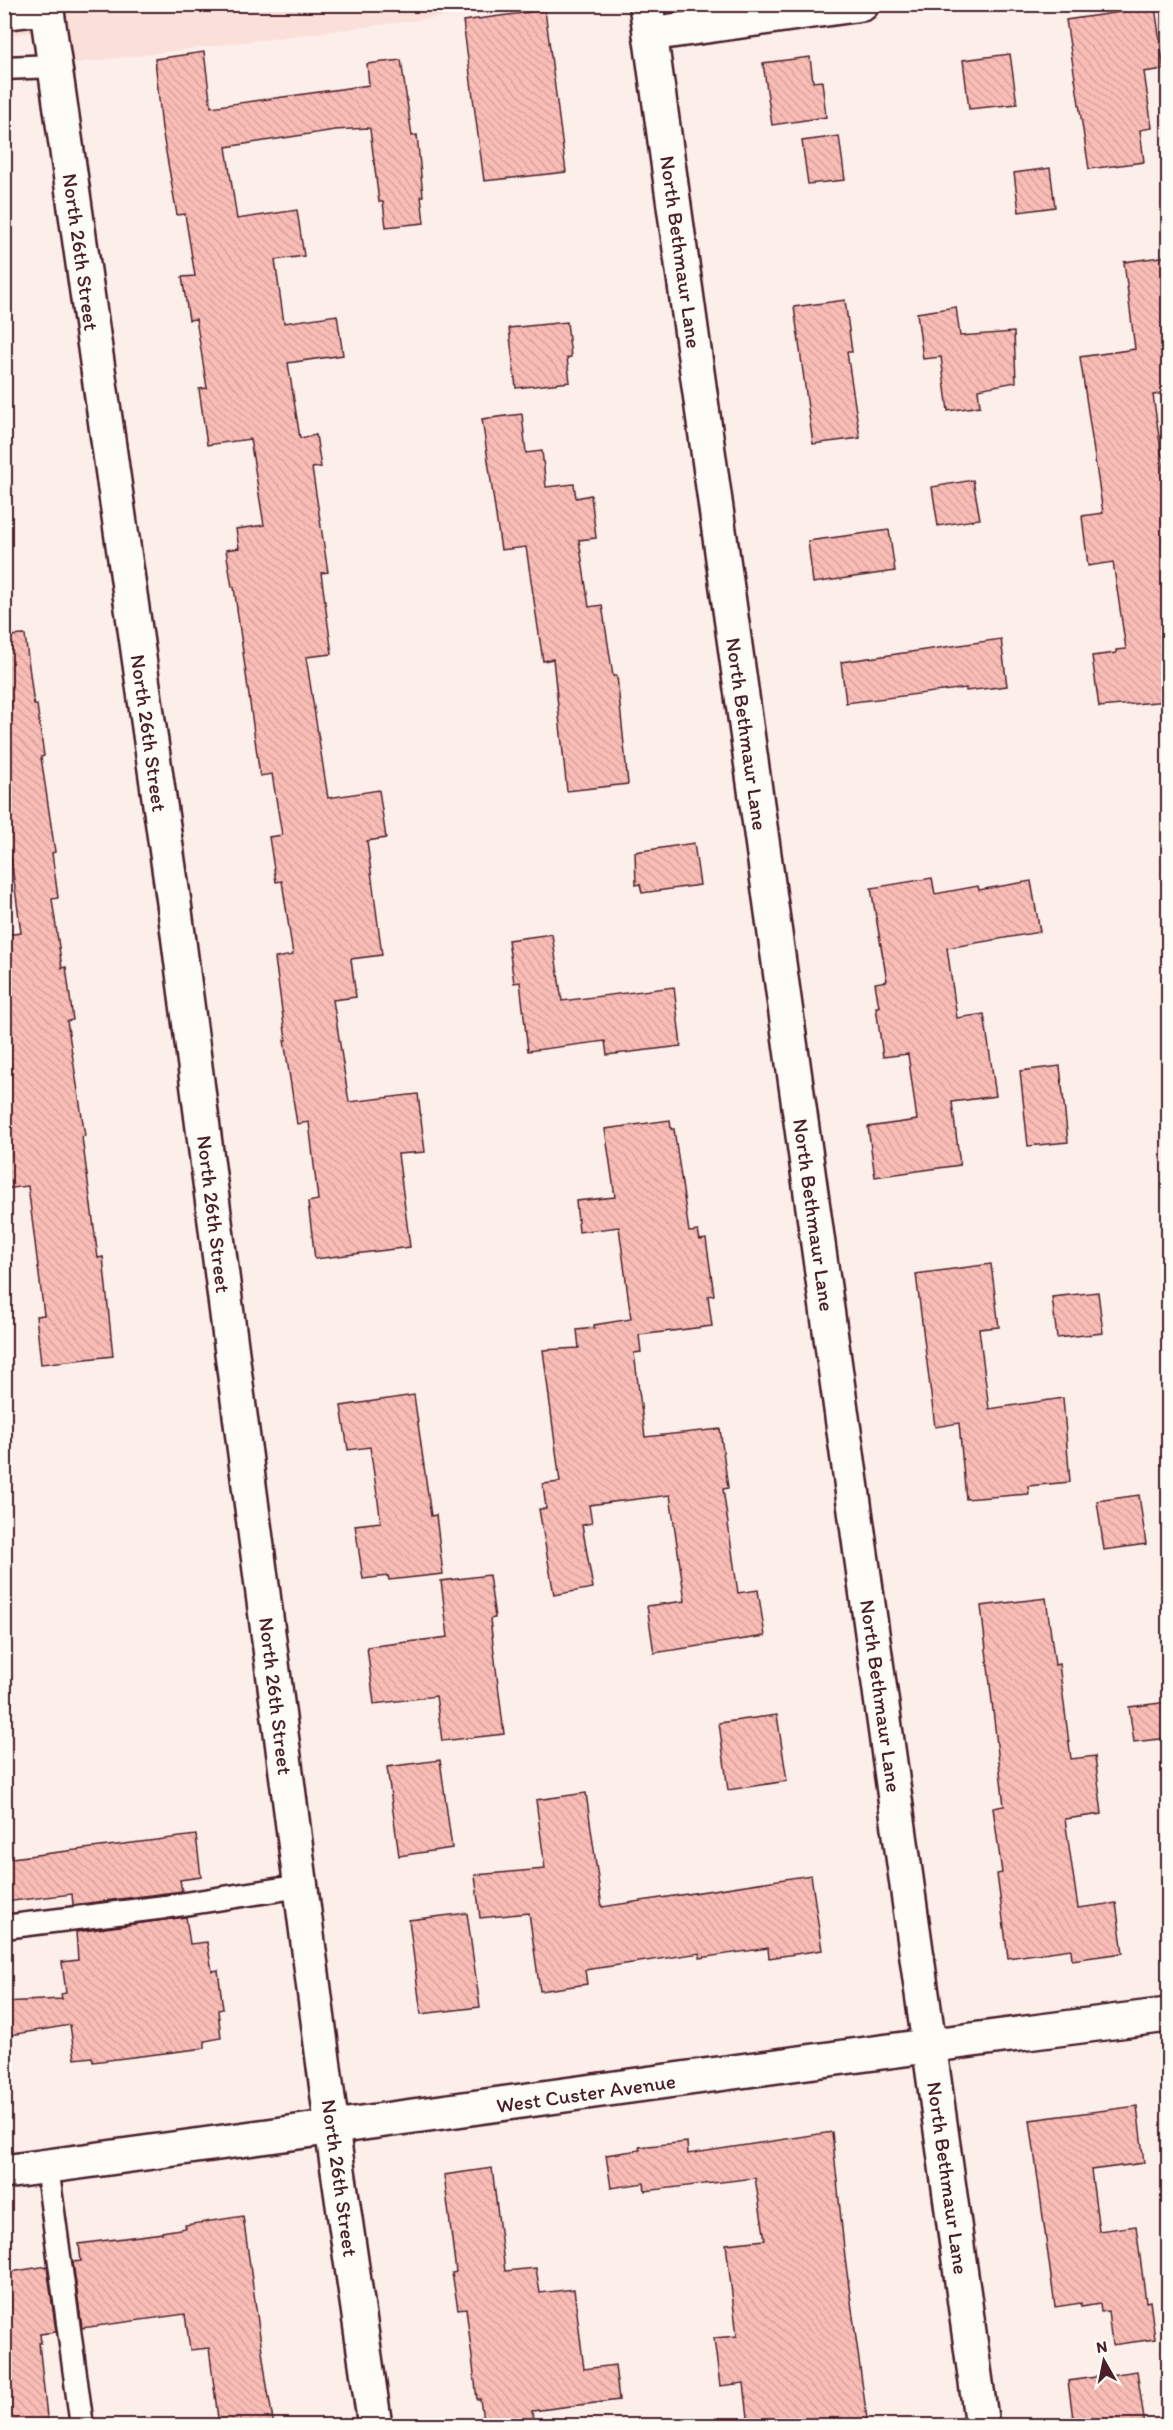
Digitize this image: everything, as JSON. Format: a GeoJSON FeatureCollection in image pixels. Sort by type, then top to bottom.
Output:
{"type":"FeatureCollection","features":[{"type":"Feature","properties":{"kind":"street"},"geometry":{"type":"LineString","coordinates":[[648,19],[862,4]]}},
{"type":"Feature","properties":{"kind":"street","name":"North 26th Street"},"geometry":{"type":"LineString","coordinates":[[47,9],[174,903],[332,2129],[375,2426]]}},
{"type":"Feature","properties":{"kind":"street","name":"North Bethmaur Lane"},"geometry":{"type":"LineString","coordinates":[[648,19],[982,2426]]}},
{"type":"Feature","properties":{"kind":"street","name":"West Custer Avenue"},"geometry":{"type":"LineString","coordinates":[[4,2172],[332,2129],[929,2045],[1168,2015]]}},
{"type":"Feature","properties":{"kind":"lane"},"geometry":{"type":"LineString","coordinates":[[4,18],[47,9]]}},
{"type":"Feature","properties":{"kind":"lane"},"geometry":{"type":"LineString","coordinates":[[4,69],[55,66]]}},
{"type":"Feature","properties":{"kind":"lane"},"geometry":{"type":"LineString","coordinates":[[4,1927],[165,1907],[301,1886]]}},
{"type":"Feature","properties":{"kind":"lane"},"geometry":{"type":"LineString","coordinates":[[47,2167],[82,2426]]}},
{"type":"Feature","properties":{"kind":"shaded area"},"geometry":{"type":"Polygon","coordinates":[[[5,5],[538,5],[55,66],[49,29],[5,37],[5,5]]]}},
{"type":"Feature","properties":{"kind":"building"},"geometry":{"type":"Polygon","coordinates":[[[1155,7],[1164,69],[1144,72],[1152,128],[1140,130],[1144,162],[1089,169],[1066,20],[1155,7]]]}},
{"type":"Feature","properties":{"kind":"building"},"geometry":{"type":"Polygon","coordinates":[[[545,10],[566,172],[484,181],[463,21],[545,10]]]}},
{"type":"Feature","properties":{"kind":"building"},"geometry":{"type":"Polygon","coordinates":[[[204,52],[211,107],[369,85],[367,64],[401,60],[412,136],[417,135],[424,223],[386,227],[383,202],[379,202],[370,129],[368,128],[335,130],[226,147],[237,219],[297,210],[304,256],[275,260],[284,323],[337,315],[343,355],[288,363],[300,438],[316,435],[321,467],[312,468],[328,572],[321,573],[332,654],[306,657],[328,798],[379,790],[386,838],[367,841],[382,955],[351,959],[356,997],[333,1000],[349,1102],[418,1094],[425,1152],[398,1154],[410,1247],[315,1259],[308,1202],[318,1200],[309,1122],[297,1124],[284,1040],[286,1040],[275,958],[293,955],[282,881],[276,882],[269,837],[282,835],[272,774],[260,776],[234,587],[232,587],[226,550],[239,548],[236,529],[264,525],[250,439],[207,445],[199,389],[207,388],[196,319],[189,320],[182,277],[195,276],[185,214],[177,215],[162,129],[155,59],[204,52]]]}},
{"type":"Feature","properties":{"kind":"building"},"geometry":{"type":"Polygon","coordinates":[[[1010,54],[1017,104],[969,109],[963,60],[1010,54]]]}},
{"type":"Feature","properties":{"kind":"building"},"geometry":{"type":"Polygon","coordinates":[[[810,57],[813,82],[822,81],[826,117],[772,125],[763,63],[810,57]]]}},
{"type":"Feature","properties":{"kind":"building"},"geometry":{"type":"Polygon","coordinates":[[[839,136],[845,180],[808,184],[802,141],[839,136]]]}},
{"type":"Feature","properties":{"kind":"building"},"geometry":{"type":"Polygon","coordinates":[[[1050,168],[1055,207],[1019,212],[1014,173],[1050,168]]]}},
{"type":"Feature","properties":{"kind":"building"},"geometry":{"type":"Polygon","coordinates":[[[1168,256],[1168,393],[1153,395],[1168,499],[1168,701],[1099,707],[1092,656],[1116,653],[1116,650],[1126,649],[1113,562],[1088,566],[1082,516],[1103,513],[1080,357],[1135,349],[1124,262],[1168,256]]]}},
{"type":"Feature","properties":{"kind":"building"},"geometry":{"type":"Polygon","coordinates":[[[845,300],[852,352],[847,352],[860,438],[813,444],[794,307],[845,300]]]}},
{"type":"Feature","properties":{"kind":"building"},"geometry":{"type":"Polygon","coordinates":[[[956,307],[960,336],[1014,332],[1016,382],[978,389],[980,406],[948,411],[941,357],[923,359],[917,313],[956,307]]]}},
{"type":"Feature","properties":{"kind":"building"},"geometry":{"type":"Polygon","coordinates":[[[567,322],[571,357],[567,358],[570,382],[516,388],[509,328],[567,322]]]}},
{"type":"Feature","properties":{"kind":"building"},"geometry":{"type":"Polygon","coordinates":[[[522,414],[526,453],[542,451],[546,487],[574,484],[576,498],[591,495],[596,538],[579,540],[589,607],[602,605],[613,676],[617,676],[628,784],[567,791],[553,659],[543,661],[526,547],[501,550],[482,419],[522,414]]]}},
{"type":"Feature","properties":{"kind":"building"},"geometry":{"type":"Polygon","coordinates":[[[973,480],[980,519],[938,526],[932,487],[973,480]]]}},
{"type":"Feature","properties":{"kind":"building"},"geometry":{"type":"Polygon","coordinates":[[[889,530],[895,571],[813,583],[808,541],[889,530]]]}},
{"type":"Feature","properties":{"kind":"building"},"geometry":{"type":"Polygon","coordinates":[[[25,635],[34,705],[37,705],[44,756],[41,757],[55,852],[52,853],[58,898],[52,899],[62,968],[66,967],[73,1020],[67,1021],[85,1136],[82,1137],[98,1258],[103,1257],[113,1356],[41,1364],[36,1316],[44,1315],[28,1186],[4,1189],[4,935],[21,933],[11,858],[4,859],[4,636],[25,635]]]}},
{"type":"Feature","properties":{"kind":"building"},"geometry":{"type":"Polygon","coordinates":[[[1001,639],[1007,686],[966,691],[966,688],[846,703],[841,662],[1001,639]]]}},
{"type":"Feature","properties":{"kind":"building"},"geometry":{"type":"Polygon","coordinates":[[[694,843],[700,885],[642,893],[640,884],[636,885],[635,852],[694,843]]]}},
{"type":"Feature","properties":{"kind":"building"},"geometry":{"type":"Polygon","coordinates":[[[932,878],[935,894],[978,886],[979,890],[1031,881],[1040,932],[947,948],[957,1018],[984,1014],[996,1096],[952,1102],[960,1165],[875,1177],[868,1127],[917,1120],[908,1054],[883,1057],[875,983],[887,981],[871,888],[932,878]]]}},
{"type":"Feature","properties":{"kind":"building"},"geometry":{"type":"Polygon","coordinates":[[[552,934],[562,1001],[674,987],[681,1046],[607,1055],[605,1041],[528,1051],[520,982],[514,983],[508,940],[552,934]]]}},
{"type":"Feature","properties":{"kind":"building"},"geometry":{"type":"Polygon","coordinates":[[[1060,1066],[1068,1142],[1028,1146],[1020,1071],[1060,1066]]]}},
{"type":"Feature","properties":{"kind":"building"},"geometry":{"type":"Polygon","coordinates":[[[670,1120],[671,1129],[674,1129],[689,1232],[698,1231],[700,1240],[706,1239],[714,1295],[708,1296],[712,1326],[639,1335],[641,1352],[634,1353],[645,1437],[720,1429],[728,1488],[723,1489],[738,1593],[758,1590],[765,1636],[654,1653],[647,1606],[685,1601],[670,1495],[589,1505],[592,1523],[582,1525],[593,1588],[554,1595],[539,1509],[546,1509],[543,1484],[560,1482],[543,1350],[579,1348],[577,1330],[631,1319],[619,1227],[579,1232],[576,1201],[615,1197],[605,1129],[670,1120]]]}},
{"type":"Feature","properties":{"kind":"building"},"geometry":{"type":"Polygon","coordinates":[[[991,1264],[999,1327],[979,1329],[989,1409],[1063,1398],[1070,1482],[1028,1486],[1029,1494],[966,1499],[959,1423],[935,1427],[916,1274],[991,1264]]]}},
{"type":"Feature","properties":{"kind":"building"},"geometry":{"type":"Polygon","coordinates":[[[1098,1292],[1103,1333],[1057,1338],[1052,1297],[1098,1292]]]}},
{"type":"Feature","properties":{"kind":"building"},"geometry":{"type":"Polygon","coordinates":[[[414,1395],[431,1516],[436,1515],[443,1574],[389,1580],[388,1576],[363,1579],[355,1525],[381,1522],[370,1447],[348,1450],[341,1406],[414,1395]]]}},
{"type":"Feature","properties":{"kind":"building"},"geometry":{"type":"Polygon","coordinates":[[[1139,1495],[1146,1544],[1104,1550],[1097,1501],[1139,1495]]]}},
{"type":"Feature","properties":{"kind":"building"},"geometry":{"type":"Polygon","coordinates":[[[489,1575],[495,1618],[490,1619],[504,1734],[442,1741],[436,1696],[374,1704],[367,1647],[448,1637],[441,1581],[489,1575]]]}},
{"type":"Feature","properties":{"kind":"building"},"geometry":{"type":"Polygon","coordinates":[[[1046,1598],[1055,1665],[1059,1664],[1071,1759],[1095,1756],[1102,1814],[1065,1819],[1078,1908],[1116,1903],[1123,1953],[1072,1960],[1071,1949],[1008,1958],[997,1874],[1002,1873],[993,1808],[1004,1806],[981,1606],[1046,1598]]]}},
{"type":"Feature","properties":{"kind":"building"},"geometry":{"type":"Polygon","coordinates":[[[1168,1702],[1168,1738],[1134,1742],[1129,1707],[1168,1702]]]}},
{"type":"Feature","properties":{"kind":"building"},"geometry":{"type":"Polygon","coordinates":[[[777,1715],[787,1781],[728,1790],[719,1723],[777,1715]]]}},
{"type":"Feature","properties":{"kind":"building"},"geometry":{"type":"Polygon","coordinates":[[[440,1760],[452,1848],[399,1856],[387,1767],[440,1760]]]}},
{"type":"Feature","properties":{"kind":"building"},"geometry":{"type":"Polygon","coordinates":[[[586,1793],[602,1907],[811,1875],[822,1950],[769,1958],[768,1948],[700,1958],[700,1953],[585,1970],[587,1984],[540,1991],[529,1913],[480,1918],[475,1875],[545,1869],[536,1800],[586,1793]]]}},
{"type":"Feature","properties":{"kind":"building"},"geometry":{"type":"Polygon","coordinates":[[[196,1835],[201,1877],[180,1880],[182,1891],[73,1905],[72,1894],[4,1902],[4,1859],[196,1835]]]}},
{"type":"Feature","properties":{"kind":"building"},"geometry":{"type":"Polygon","coordinates":[[[467,1913],[480,2007],[421,2014],[409,1920],[467,1913]]]}},
{"type":"Feature","properties":{"kind":"building"},"geometry":{"type":"Polygon","coordinates":[[[186,1917],[190,1944],[207,1942],[212,1971],[218,1970],[223,2009],[218,2010],[221,2038],[205,2041],[205,2048],[93,2062],[92,2057],[75,2059],[70,2025],[4,2036],[4,2002],[62,1999],[61,1994],[66,1993],[62,1962],[78,1960],[76,1932],[186,1917]]]}},
{"type":"Feature","properties":{"kind":"building"},"geometry":{"type":"Polygon","coordinates":[[[1137,2106],[1144,2163],[1091,2170],[1099,2231],[1136,2226],[1146,2302],[1150,2301],[1155,2339],[1112,2345],[1108,2311],[1101,2312],[1100,2304],[1081,2307],[1081,2303],[1055,2307],[1030,2120],[1137,2106]]]}},
{"type":"Feature","properties":{"kind":"building"},"geometry":{"type":"Polygon","coordinates":[[[832,2132],[845,2258],[868,2426],[749,2426],[744,2383],[720,2386],[714,2338],[737,2336],[726,2244],[765,2240],[755,2178],[645,2191],[644,2183],[611,2188],[606,2155],[640,2150],[639,2147],[687,2142],[688,2154],[832,2132]]]}},
{"type":"Feature","properties":{"kind":"building"},"geometry":{"type":"Polygon","coordinates":[[[492,2168],[505,2271],[536,2268],[540,2293],[574,2289],[584,2369],[615,2365],[619,2400],[532,2411],[534,2426],[484,2426],[480,2399],[477,2399],[466,2308],[458,2309],[452,2273],[456,2272],[444,2175],[492,2168]]]}},
{"type":"Feature","properties":{"kind":"building"},"geometry":{"type":"Polygon","coordinates":[[[243,2216],[274,2426],[219,2426],[209,2348],[190,2350],[185,2314],[82,2328],[73,2262],[81,2261],[79,2244],[162,2233],[186,2228],[185,2225],[243,2216]]]}},
{"type":"Feature","properties":{"kind":"building"},"geometry":{"type":"Polygon","coordinates":[[[47,2266],[56,2332],[40,2334],[41,2343],[39,2343],[48,2426],[8,2426],[4,2392],[4,2273],[47,2266]]]}},
{"type":"Feature","properties":{"kind":"building"},"geometry":{"type":"Polygon","coordinates":[[[1137,2371],[1145,2426],[1074,2426],[1068,2381],[1137,2371]]]}}]}
